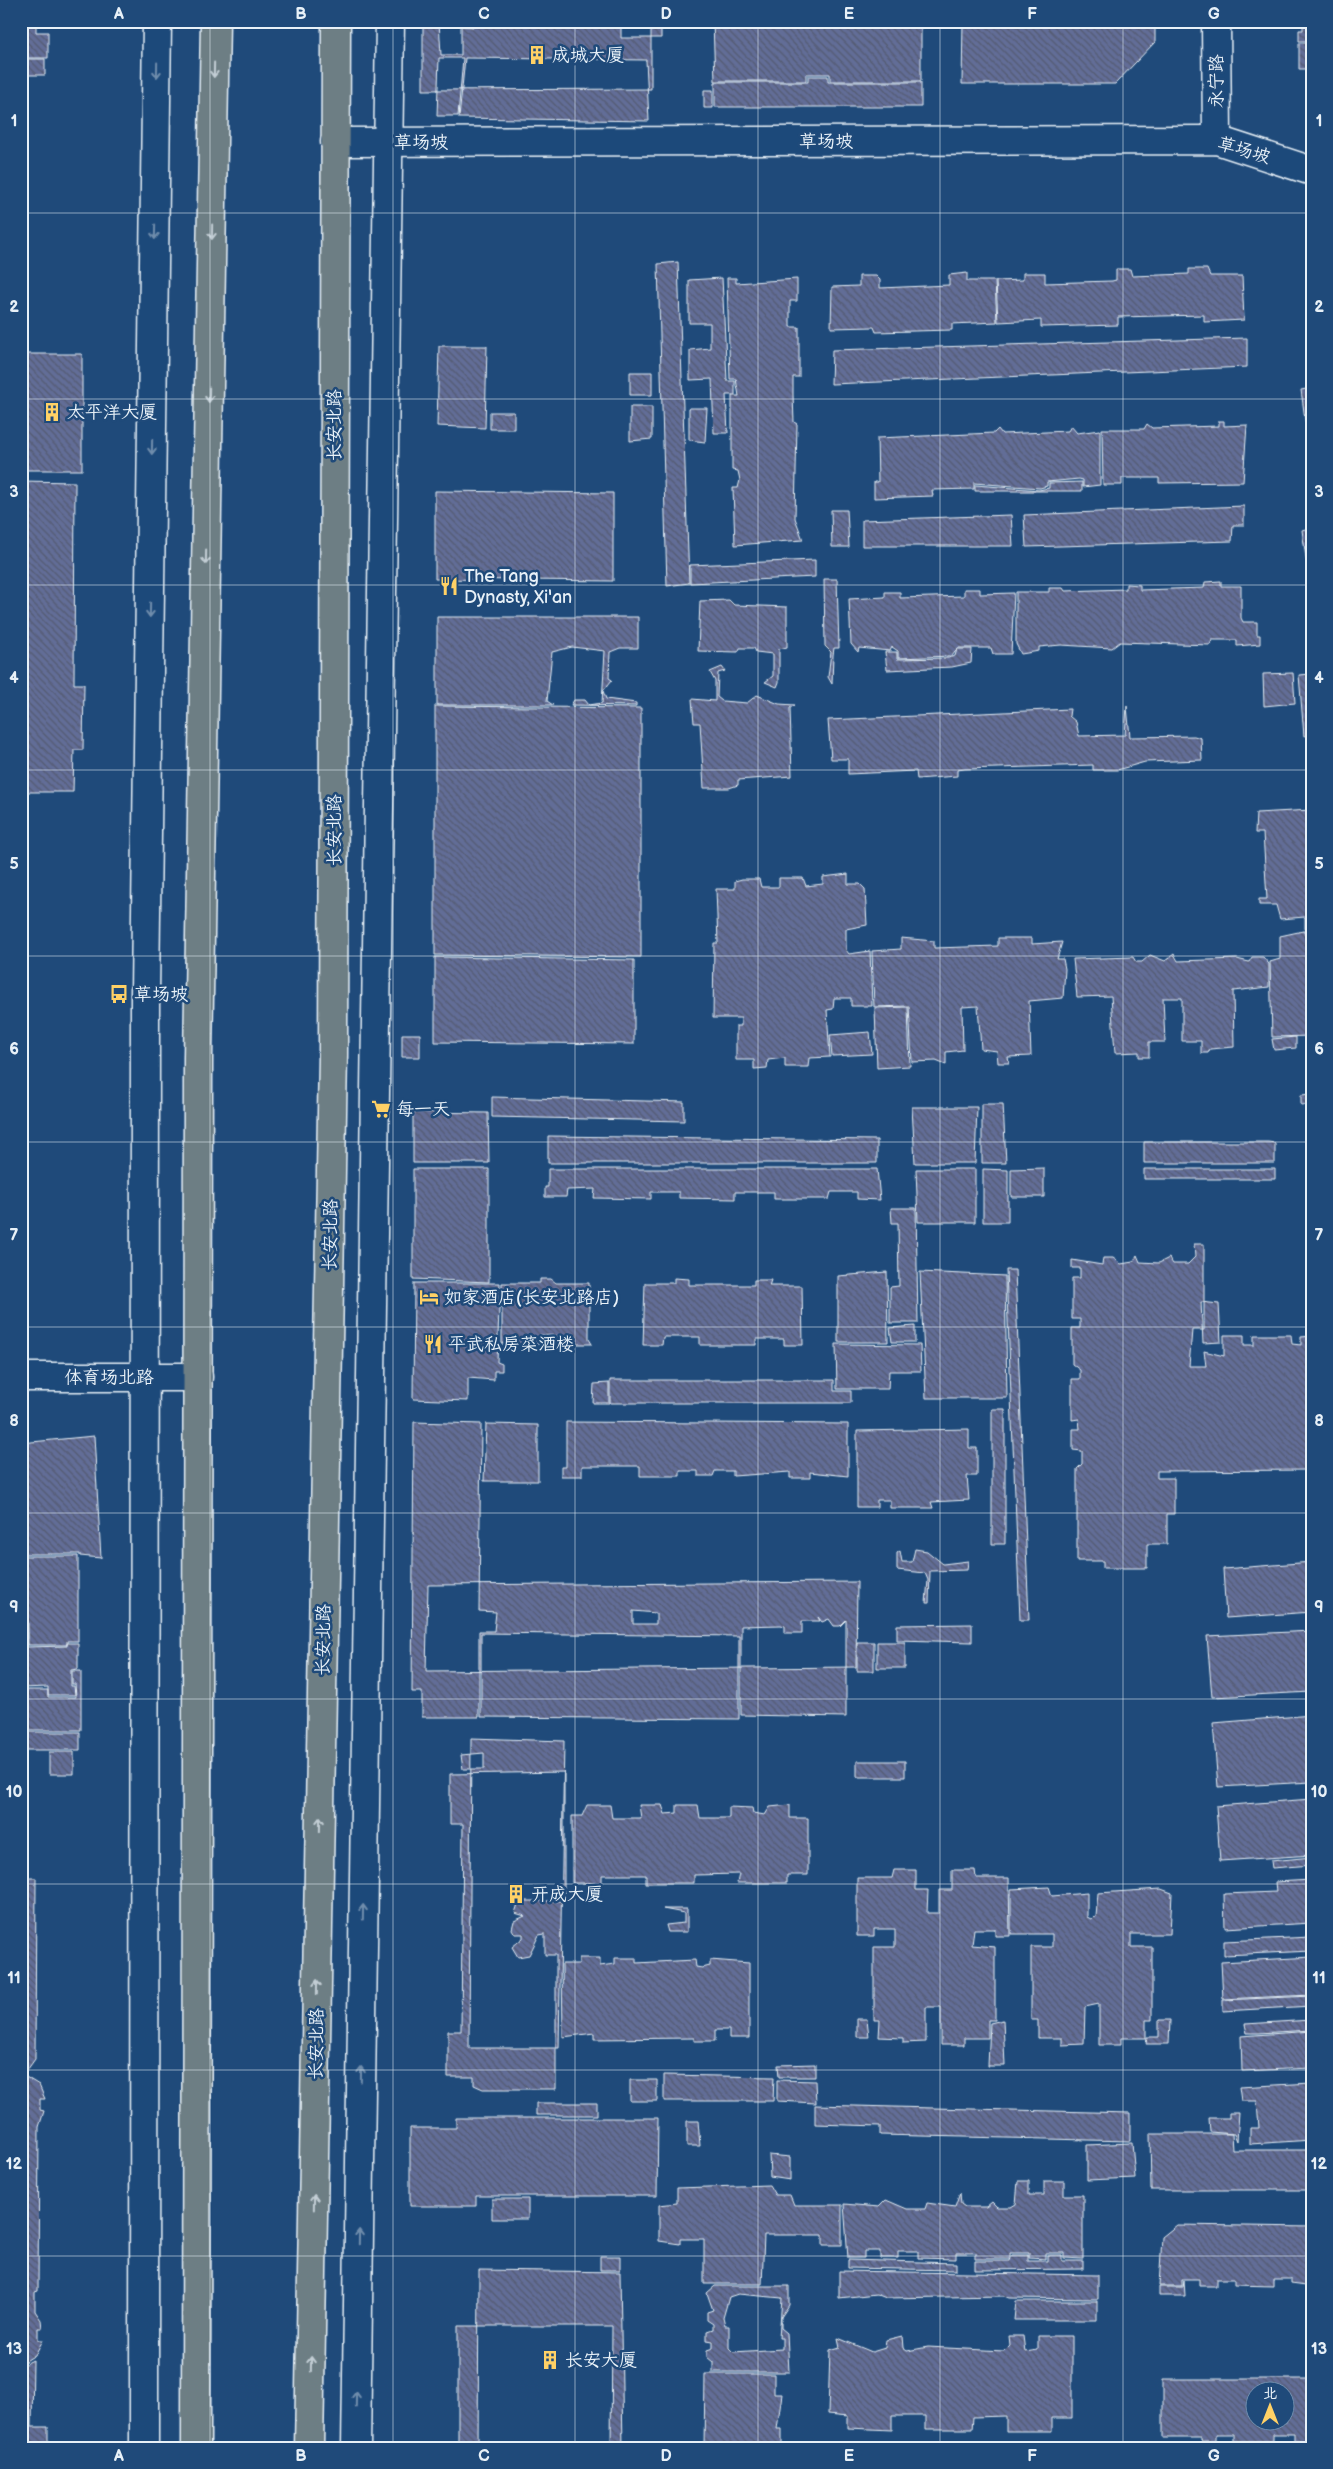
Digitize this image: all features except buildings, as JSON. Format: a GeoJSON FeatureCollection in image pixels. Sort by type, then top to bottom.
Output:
{"type":"FeatureCollection","features":[{"type":"Feature","properties":{"kind":"main road"},"geometry":{"type":"LineString","coordinates":[[196,2448],[198,1058],[215,21]]}},
{"type":"Feature","properties":{"kind":"main road","name":"长安北路"},"geometry":{"type":"LineString","coordinates":[[309,2448],[333,1055],[336,21]]}},
{"type":"Feature","properties":{"kind":"street"},"geometry":{"type":"LineString","coordinates":[[144,2448],[145,994],[157,21]]}},
{"type":"Feature","properties":{"kind":"street"},"geometry":{"type":"LineString","coordinates":[[356,2448],[390,21]]}},
{"type":"Feature","properties":{"kind":"street","name":"永宁路"},"geometry":{"type":"LineString","coordinates":[[1216,21],[1217,140]]}},
{"type":"Feature","properties":{"kind":"street","name":"草场坡"},"geometry":{"type":"LineString","coordinates":[[335,142],[1217,140],[1312,170]]}},
{"type":"Feature","properties":{"kind":"street","name":"体育场北路"},"geometry":{"type":"LineString","coordinates":[[21,1377],[198,1377]]}},
{"type":"Feature","properties":{"kind":"place","name":"成城大厦"},"geometry":{"type":"Point","coordinates":[537,55]}},
{"type":"Feature","properties":{"kind":"place","name":"太平洋大厦"},"geometry":{"type":"Point","coordinates":[52,412]}},
{"type":"Feature","properties":{"kind":"place","name":"The Tang Dynasty, Xi'an"},"geometry":{"type":"Point","coordinates":[449,586]}},
{"type":"Feature","properties":{"kind":"place","name":"草场坡"},"geometry":{"type":"Point","coordinates":[119,994]}},
{"type":"Feature","properties":{"kind":"place","name":"每一天"},"geometry":{"type":"Point","coordinates":[381,1109]}},
{"type":"Feature","properties":{"kind":"place","name":"如家酒店(长安北路店)"},"geometry":{"type":"Point","coordinates":[429,1297]}},
{"type":"Feature","properties":{"kind":"place","name":"平武私房菜酒楼"},"geometry":{"type":"Point","coordinates":[433,1344]}},
{"type":"Feature","properties":{"kind":"place","name":"开成大厦"},"geometry":{"type":"Point","coordinates":[516,1894]}},
{"type":"Feature","properties":{"kind":"place","name":"长安大厦"},"geometry":{"type":"Point","coordinates":[550,2360]}}]}
